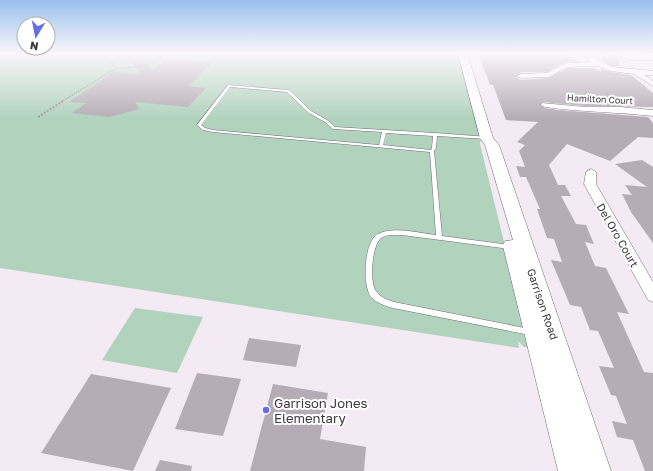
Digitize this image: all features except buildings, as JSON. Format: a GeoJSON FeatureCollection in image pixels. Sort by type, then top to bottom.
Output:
{"type":"FeatureCollection","features":[{"type":"Feature","properties":{"kind":"street","name":"Garrison Road"},"geometry":{"type":"LineString","coordinates":[[468,75],[486,138],[492,145],[596,471]]}},
{"type":"Feature","properties":{"kind":"street"},"geometry":{"type":"LineString","coordinates":[[521,76],[548,75]]}},
{"type":"Feature","properties":{"kind":"street"},"geometry":{"type":"LineString","coordinates":[[640,75],[653,84]]}},
{"type":"Feature","properties":{"kind":"street","name":"Hamilton Court"},"geometry":{"type":"LineString","coordinates":[[545,105],[585,110],[620,110],[653,113]]}},
{"type":"Feature","properties":{"kind":"street","name":"Garrison Road"},"geometry":{"type":"LineString","coordinates":[[486,138],[485,144],[573,471]]}},
{"type":"Feature","properties":{"kind":"street","name":"Del Oro Court"},"geometry":{"type":"LineString","coordinates":[[591,172],[590,184],[653,296]]}},
{"type":"Feature","properties":{"kind":"lane"},"geometry":{"type":"LineString","coordinates":[[432,151],[204,129],[199,125],[229,86],[288,91],[310,112],[326,121],[334,128],[486,138]]}},
{"type":"Feature","properties":{"kind":"lane"},"geometry":{"type":"LineString","coordinates":[[381,146],[384,131]]}},
{"type":"Feature","properties":{"kind":"lane"},"geometry":{"type":"LineString","coordinates":[[435,134],[434,148],[432,151],[440,238]]}},
{"type":"Feature","properties":{"kind":"lane"},"geometry":{"type":"LineString","coordinates":[[512,247],[402,233],[386,234],[378,237],[374,243],[368,280],[373,295],[393,305],[535,333]]}},
{"type":"Feature","properties":{"kind":"path"},"geometry":{"type":"LineString","coordinates":[[38,117],[106,75]]}},
{"type":"Feature","properties":{"kind":"green space"},"geometry":{"type":"Polygon","coordinates":[[[0,75],[465,75],[481,138],[480,144],[530,348],[524,347],[518,341],[519,348],[0,268],[0,75]]]}},
{"type":"Feature","properties":{"kind":"green space"},"geometry":{"type":"Polygon","coordinates":[[[135,308],[203,317],[177,373],[102,360],[135,308]]]}},
{"type":"Feature","properties":{"kind":"place","name":"Garrison Jones Elementary"},"geometry":{"type":"Point","coordinates":[266,410]}}]}
